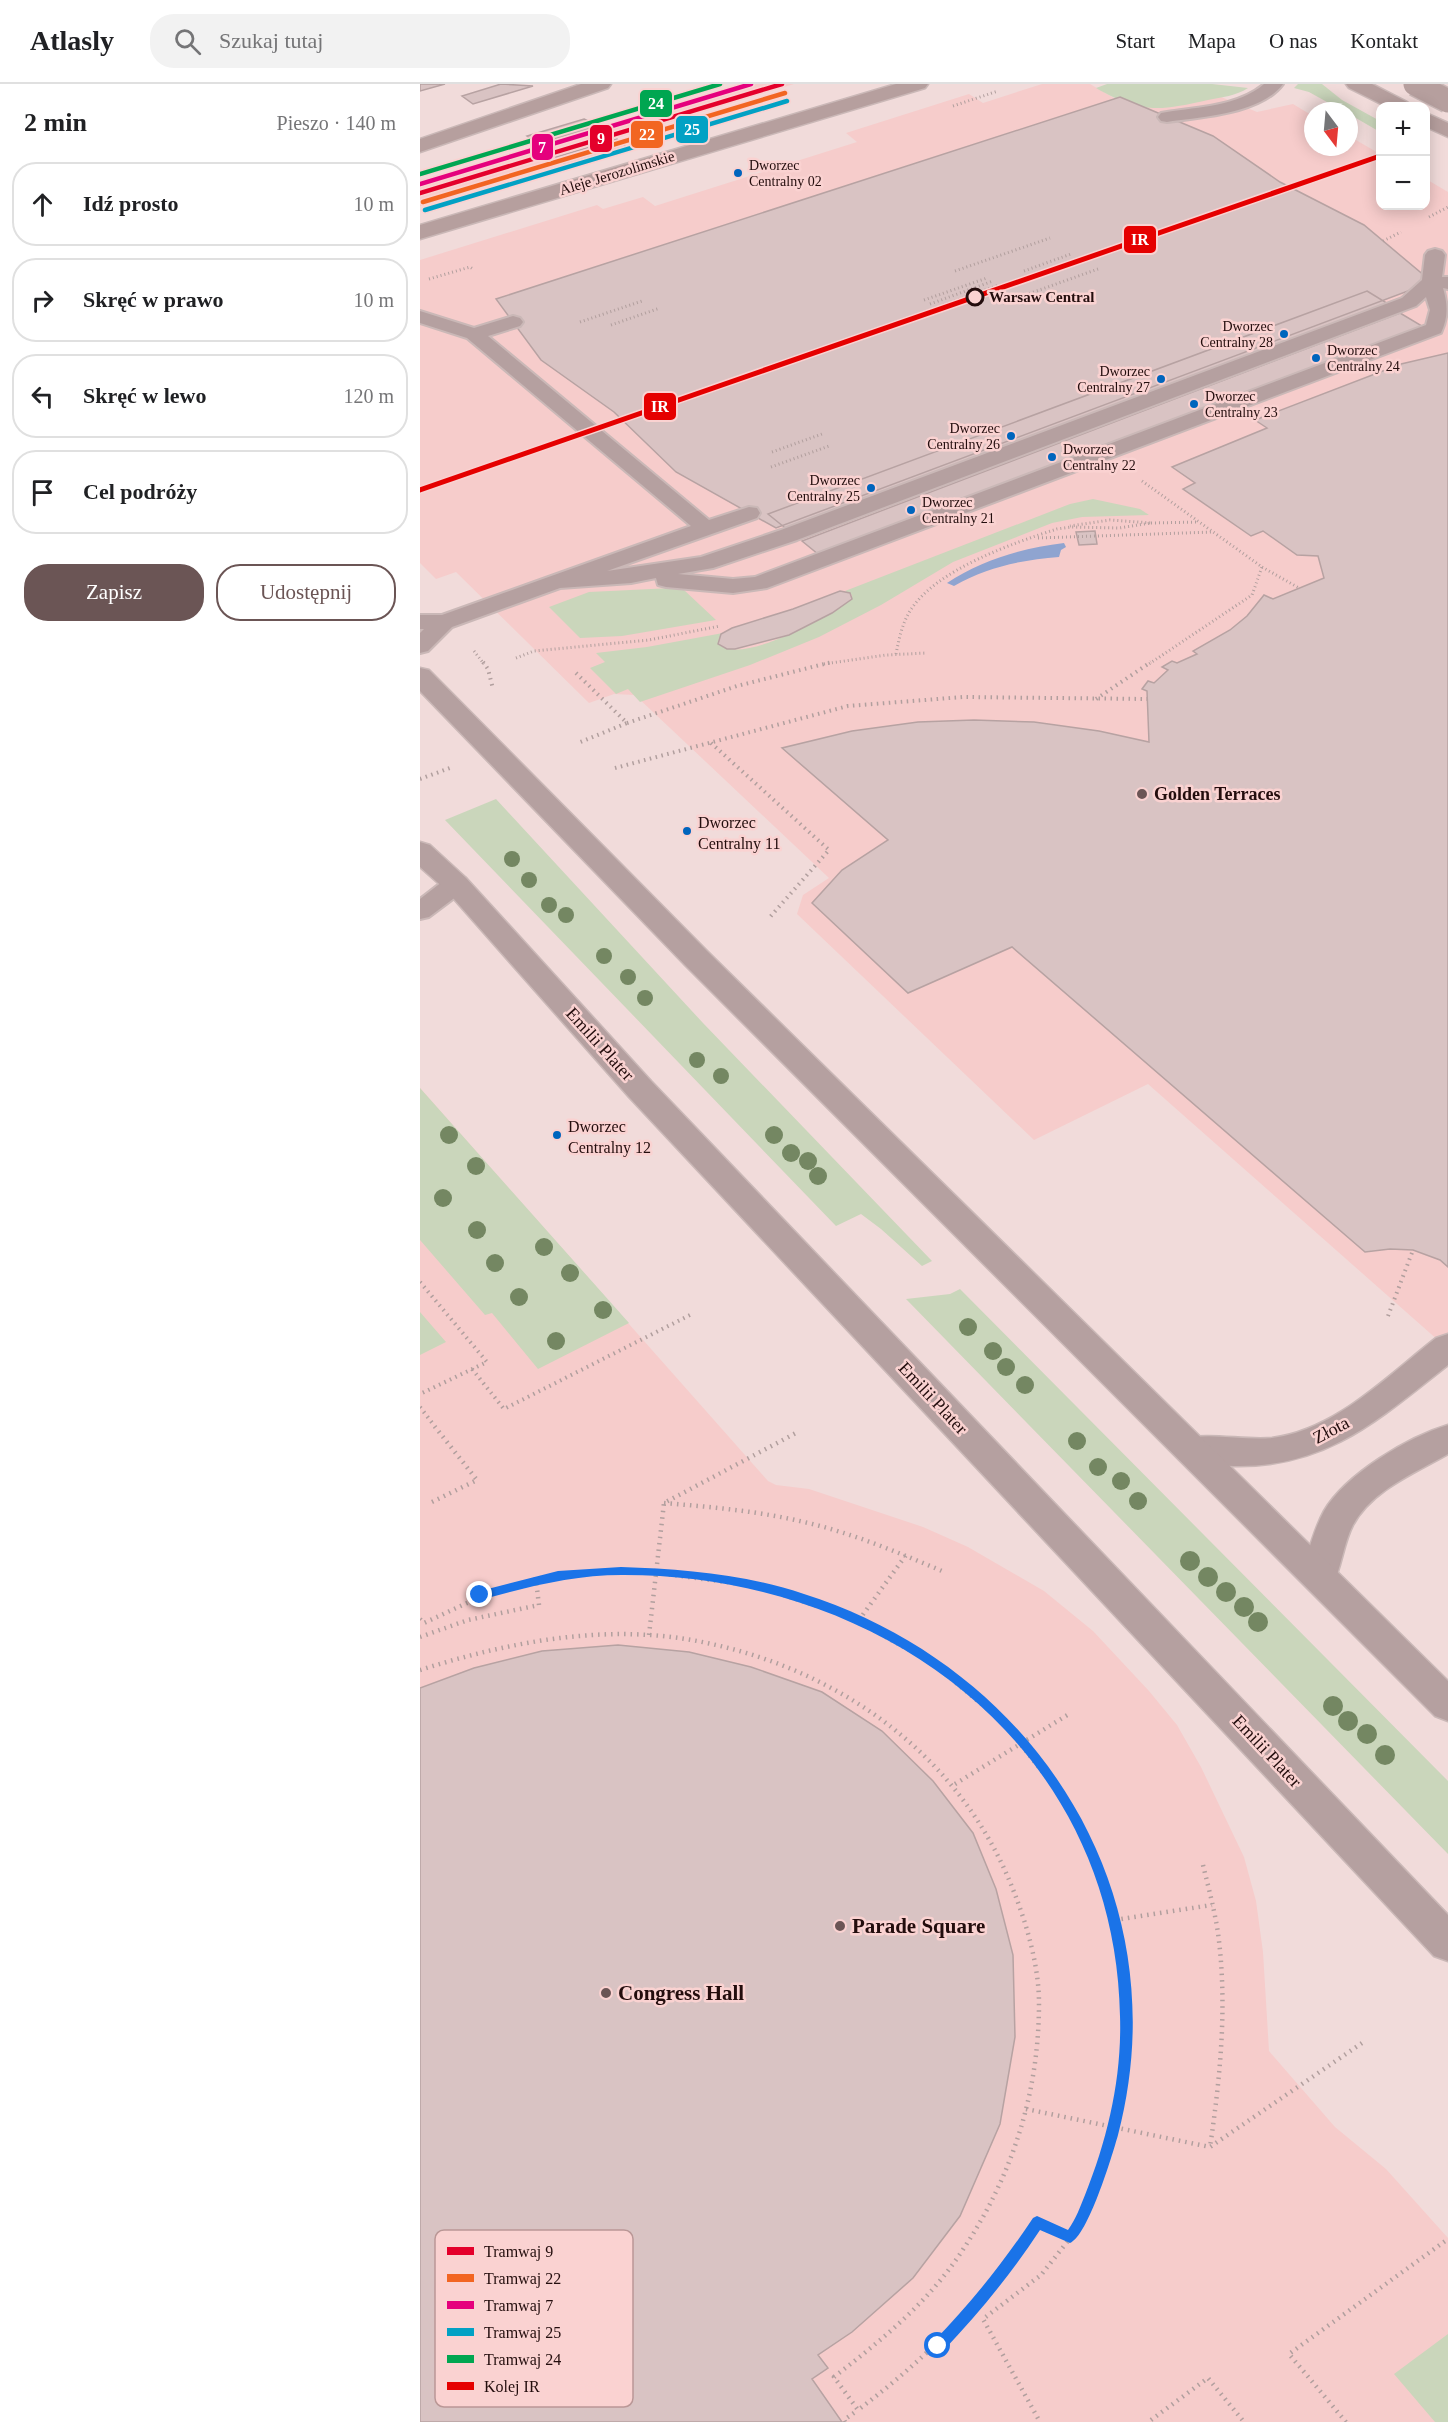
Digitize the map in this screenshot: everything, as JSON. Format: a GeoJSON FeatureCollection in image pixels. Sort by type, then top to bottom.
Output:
{"type":"FeatureCollection","features":[{"type":"Feature","properties":{"kind":"main road"},"geometry":{"type":"LineString","coordinates":[[420,147],[601,84]]}},
{"type":"Feature","properties":{"kind":"main road","name":"Aleje Jerozolimskie"},"geometry":{"type":"LineString","coordinates":[[420,232],[918,84]]}},
{"type":"Feature","properties":{"kind":"main road"},"geometry":{"type":"LineString","coordinates":[[1356,84],[1392,102]]}},
{"type":"Feature","properties":{"kind":"main road"},"geometry":{"type":"LineString","coordinates":[[1415,84],[1448,101]]}},
{"type":"Feature","properties":{"kind":"main road"},"geometry":{"type":"LineString","coordinates":[[1430,122],[1448,131]]}},
{"type":"Feature","properties":{"kind":"street"},"geometry":{"type":"LineString","coordinates":[[420,676],[696,958],[1448,1705]]}},
{"type":"Feature","properties":{"kind":"street","name":"Emilii Plater"},"geometry":{"type":"LineString","coordinates":[[420,851],[456,884],[640,1089],[1448,1943]]}},
{"type":"Feature","properties":{"kind":"street","name":"Złota"},"geometry":{"type":"LineString","coordinates":[[1192,1450],[1243,1453],[1269,1451],[1298,1446],[1323,1437],[1377,1405],[1448,1347]]}},
{"type":"Feature","properties":{"kind":"street"},"geometry":{"type":"LineString","coordinates":[[1319,1576],[1337,1521],[1351,1500],[1372,1482],[1448,1438]]}},
{"type":"Feature","properties":{"kind":"lane"},"geometry":{"type":"LineString","coordinates":[[1167,117],[1245,102],[1266,92],[1274,84]]}},
{"type":"Feature","properties":{"kind":"lane"},"geometry":{"type":"LineString","coordinates":[[1413,266],[1442,249]]}},
{"type":"Feature","properties":{"kind":"lane"},"geometry":{"type":"LineString","coordinates":[[631,576],[733,586],[759,583],[1434,329],[1442,321],[1444,313],[1440,283],[1442,249]]}},
{"type":"Feature","properties":{"kind":"lane"},"geometry":{"type":"LineString","coordinates":[[553,582],[631,576],[705,563],[800,531],[1409,302],[1440,283]]}},
{"type":"Feature","properties":{"kind":"lane"},"geometry":{"type":"LineString","coordinates":[[432,300],[455,311],[472,323],[474,334]]}},
{"type":"Feature","properties":{"kind":"lane"},"geometry":{"type":"LineString","coordinates":[[420,317],[474,334],[707,529]]}},
{"type":"Feature","properties":{"kind":"lane"},"geometry":{"type":"LineString","coordinates":[[474,334],[513,322]]}},
{"type":"Feature","properties":{"kind":"lane"},"geometry":{"type":"LineString","coordinates":[[420,622],[444,622],[749,513]]}},
{"type":"Feature","properties":{"kind":"lane"},"geometry":{"type":"LineString","coordinates":[[420,646],[444,622]]}},
{"type":"Feature","properties":{"kind":"lane"},"geometry":{"type":"LineString","coordinates":[[420,892],[456,884]]}},
{"type":"Feature","properties":{"kind":"lane"},"geometry":{"type":"LineString","coordinates":[[420,911],[456,884]]}},
{"type":"Feature","properties":{"kind":"path"},"geometry":{"type":"LineString","coordinates":[[968,101],[998,91]]}},
{"type":"Feature","properties":{"kind":"path"},"geometry":{"type":"LineString","coordinates":[[955,271],[1050,237]]}},
{"type":"Feature","properties":{"kind":"path"},"geometry":{"type":"LineString","coordinates":[[1024,271],[1071,254]]}},
{"type":"Feature","properties":{"kind":"path"},"geometry":{"type":"LineString","coordinates":[[423,280],[470,267],[473,269]]}},
{"type":"Feature","properties":{"kind":"path"},"geometry":{"type":"LineString","coordinates":[[1003,303],[1098,269]]}},
{"type":"Feature","properties":{"kind":"path"},"geometry":{"type":"LineString","coordinates":[[924,300],[987,278]]}},
{"type":"Feature","properties":{"kind":"path"},"geometry":{"type":"LineString","coordinates":[[930,303],[993,281]]}},
{"type":"Feature","properties":{"kind":"path"},"geometry":{"type":"LineString","coordinates":[[936,308],[999,285]]}},
{"type":"Feature","properties":{"kind":"path"},"geometry":{"type":"LineString","coordinates":[[580,322],[642,301]]}},
{"type":"Feature","properties":{"kind":"path"},"geometry":{"type":"LineString","coordinates":[[611,325],[660,308]]}},
{"type":"Feature","properties":{"kind":"path"},"geometry":{"type":"LineString","coordinates":[[772,452],[822,434]]}},
{"type":"Feature","properties":{"kind":"path"},"geometry":{"type":"LineString","coordinates":[[771,467],[829,446]]}},
{"type":"Feature","properties":{"kind":"path"},"geometry":{"type":"LineString","coordinates":[[1141,481],[1262,567],[1299,588]]}},
{"type":"Feature","properties":{"kind":"path"},"geometry":{"type":"LineString","coordinates":[[896,654],[898,635],[904,617],[926,592],[964,565],[1034,538],[1090,522],[1136,520],[1151,523],[1199,522]]}},
{"type":"Feature","properties":{"kind":"path"},"geometry":{"type":"LineString","coordinates":[[1071,526],[1137,527],[1151,523]]}},
{"type":"Feature","properties":{"kind":"path"},"geometry":{"type":"LineString","coordinates":[[1034,538],[1214,532]]}},
{"type":"Feature","properties":{"kind":"path"},"geometry":{"type":"LineString","coordinates":[[1000,543],[1006,548]]}},
{"type":"Feature","properties":{"kind":"path"},"geometry":{"type":"LineString","coordinates":[[1096,699],[1252,595],[1262,567]]}},
{"type":"Feature","properties":{"kind":"path"},"geometry":{"type":"LineString","coordinates":[[516,658],[534,651],[588,646]]}},
{"type":"Feature","properties":{"kind":"path"},"geometry":{"type":"LineString","coordinates":[[578,742],[734,686],[808,666],[850,657],[926,653]]}},
{"type":"Feature","properties":{"kind":"path"},"geometry":{"type":"LineString","coordinates":[[576,673],[627,723]]}},
{"type":"Feature","properties":{"kind":"path"},"geometry":{"type":"LineString","coordinates":[[615,768],[848,706],[963,697],[1147,699]]}},
{"type":"Feature","properties":{"kind":"path"},"geometry":{"type":"LineString","coordinates":[[710,743],[829,850],[770,917]]}},
{"type":"Feature","properties":{"kind":"path"},"geometry":{"type":"LineString","coordinates":[[420,779],[452,767]]}},
{"type":"Feature","properties":{"kind":"path"},"geometry":{"type":"LineString","coordinates":[[1388,1316],[1413,1250]]}},
{"type":"Feature","properties":{"kind":"path"},"geometry":{"type":"LineString","coordinates":[[420,1282],[487,1362],[420,1394]]}},
{"type":"Feature","properties":{"kind":"path"},"geometry":{"type":"LineString","coordinates":[[472,1369],[504,1409],[690,1315]]}},
{"type":"Feature","properties":{"kind":"path"},"geometry":{"type":"LineString","coordinates":[[420,1407],[477,1480],[432,1502]]}},
{"type":"Feature","properties":{"kind":"path"},"geometry":{"type":"LineString","coordinates":[[664,1503],[796,1433]]}},
{"type":"Feature","properties":{"kind":"path"},"geometry":{"type":"LineString","coordinates":[[664,1503],[726,1508],[788,1518],[841,1532],[942,1571]]}},
{"type":"Feature","properties":{"kind":"path"},"geometry":{"type":"LineString","coordinates":[[649,1635],[664,1503]]}},
{"type":"Feature","properties":{"kind":"path"},"geometry":{"type":"LineString","coordinates":[[859,1620],[906,1556]]}},
{"type":"Feature","properties":{"kind":"path"},"geometry":{"type":"LineString","coordinates":[[420,1619],[424,1623],[480,1595],[569,1574],[621,1571],[683,1573],[744,1582],[802,1598],[859,1620],[912,1648],[961,1681],[1005,1721],[1043,1766],[1075,1816],[1099,1868],[1115,1920],[1126,1982],[1127,2043],[1119,2104],[1103,2166],[1078,2228],[1041,2275],[983,2319],[1040,2422]]}},
{"type":"Feature","properties":{"kind":"path"},"geometry":{"type":"LineString","coordinates":[[420,1637],[468,1620],[539,1605],[536,1581]]}},
{"type":"Feature","properties":{"kind":"path"},"geometry":{"type":"LineString","coordinates":[[420,1670],[466,1654],[526,1641],[587,1634],[649,1635],[708,1643],[765,1658],[819,1680],[870,1708],[915,1743],[955,1784],[989,1835],[1011,1881],[1033,1950],[1038,2013],[1034,2079],[1017,2145],[989,2210],[949,2271],[899,2327],[834,2377],[858,2410]]}},
{"type":"Feature","properties":{"kind":"path"},"geometry":{"type":"LineString","coordinates":[[955,1784],[1069,1714]]}},
{"type":"Feature","properties":{"kind":"path"},"geometry":{"type":"LineString","coordinates":[[1203,1865],[1219,1941],[1224,2020],[1221,2083],[1210,2147]]}},
{"type":"Feature","properties":{"kind":"path"},"geometry":{"type":"LineString","coordinates":[[1115,1920],[1212,1905]]}},
{"type":"Feature","properties":{"kind":"path"},"geometry":{"type":"LineString","coordinates":[[1026,2109],[1210,2147],[1362,2043]]}},
{"type":"Feature","properties":{"kind":"path"},"geometry":{"type":"LineString","coordinates":[[845,2422],[844,2420],[900,2380],[945,2339],[1008,2268],[1037,2222],[1070,2237]]}},
{"type":"Feature","properties":{"kind":"path"},"geometry":{"type":"LineString","coordinates":[[1346,2422],[1289,2354],[1448,2239]]}},
{"type":"Feature","properties":{"kind":"path"},"geometry":{"type":"LineString","coordinates":[[1151,2420],[1208,2378],[1244,2422]]}},
{"type":"Feature","properties":{"kind":"shaded area"},"geometry":{"type":"Polygon","coordinates":[[[744,84],[794,84],[556,157],[564,164],[420,206],[420,180],[744,84]]]}},
{"type":"Feature","properties":{"kind":"shaded area"},"geometry":{"type":"Polygon","coordinates":[[[1042,84],[1090,84],[1119,101],[1190,84],[1257,112],[1293,104],[1304,111],[1304,156],[1358,156],[1358,141],[1376,152],[1376,210],[1430,210],[1430,181],[1448,192],[1448,1349],[1148,1084],[1034,1140],[797,914],[803,895],[829,878],[635,695],[614,694],[589,703],[456,572],[436,579],[420,563],[420,260],[597,205],[603,209],[643,197],[655,206],[857,142],[846,133],[969,94],[983,103],[1042,84]]]}},
{"type":"Feature","properties":{"kind":"shaded area","name":"Parade Square"},"geometry":{"type":"Polygon","coordinates":[[[420,1088],[768,1481],[776,1485],[809,1489],[923,1527],[968,1547],[1044,1591],[1093,1631],[1177,1725],[1201,1767],[1244,1857],[1256,1901],[1263,1952],[1269,2051],[1335,2127],[1386,2169],[1448,2238],[1448,2422],[420,2422],[420,1088]]]}},
{"type":"Feature","properties":{"kind":"green space"},"geometry":{"type":"Polygon","coordinates":[[[1107,84],[1212,84],[1248,88],[1234,95],[1191,104],[1150,108],[1126,102],[1096,88],[1107,84]]]}},
{"type":"Feature","properties":{"kind":"green space"},"geometry":{"type":"Polygon","coordinates":[[[1298,84],[1322,84],[1346,102],[1327,102],[1309,92],[1294,88],[1298,84]]]}},
{"type":"Feature","properties":{"kind":"green space"},"geometry":{"type":"Polygon","coordinates":[[[1358,109],[1376,119],[1376,130],[1358,119],[1358,109]]]}},
{"type":"Feature","properties":{"kind":"green space"},"geometry":{"type":"Polygon","coordinates":[[[1093,499],[1140,509],[1149,515],[1082,517],[1052,523],[953,562],[881,605],[819,637],[750,665],[640,702],[628,689],[616,694],[590,668],[605,662],[596,653],[647,647],[723,633],[718,644],[730,649],[765,644],[806,626],[852,599],[852,595],[845,591],[1070,504],[1093,499]]]}},
{"type":"Feature","properties":{"kind":"green space"},"geometry":{"type":"Polygon","coordinates":[[[672,588],[684,590],[716,620],[622,636],[580,638],[549,607],[589,592],[672,588]]]}},
{"type":"Feature","properties":{"kind":"green space"},"geometry":{"type":"Polygon","coordinates":[[[496,799],[703,1023],[932,1261],[922,1266],[861,1214],[836,1226],[445,820],[496,799]]]}},
{"type":"Feature","properties":{"kind":"green space"},"geometry":{"type":"Polygon","coordinates":[[[420,1088],[629,1323],[538,1369],[492,1313],[485,1315],[420,1240],[420,1088]]]}},
{"type":"Feature","properties":{"kind":"green space"},"geometry":{"type":"Polygon","coordinates":[[[960,1289],[1448,1781],[1448,1854],[906,1299],[950,1294],[960,1289]]]}},
{"type":"Feature","properties":{"kind":"green space"},"geometry":{"type":"Polygon","coordinates":[[[420,1312],[446,1342],[420,1355],[420,1312]]]}},
{"type":"Feature","properties":{"kind":"green space"},"geometry":{"type":"Polygon","coordinates":[[[1448,2334],[1448,2422],[1435,2422],[1394,2374],[1448,2334]]]}},
{"type":"Feature","properties":{"kind":"water"},"geometry":{"type":"Polygon","coordinates":[[[1064,543],[1066,547],[1061,550],[1059,557],[1005,565],[966,579],[954,586],[947,583],[1003,556],[1064,543]]]}},
{"type":"Feature","properties":{"kind":"building"},"geometry":{"type":"Polygon","coordinates":[[[420,84],[445,84],[420,91],[420,84]]]}},
{"type":"Feature","properties":{"kind":"building"},"geometry":{"type":"Polygon","coordinates":[[[501,84],[533,86],[473,104],[462,96],[501,84]]]}},
{"type":"Feature","properties":{"kind":"building","name":"Warsaw Central"},"geometry":{"type":"Polygon","coordinates":[[[1120,97],[1213,136],[1280,182],[1364,225],[1432,282],[776,528],[676,472],[614,412],[541,360],[496,299],[1120,97]]]}},
{"type":"Feature","properties":{"kind":"building"},"geometry":{"type":"Polygon","coordinates":[[[584,119],[599,126],[538,144],[527,136],[584,119]]]}},
{"type":"Feature","properties":{"kind":"building"},"geometry":{"type":"Polygon","coordinates":[[[617,139],[625,146],[619,151],[566,166],[556,157],[617,139]]]}},
{"type":"Feature","properties":{"kind":"building"},"geometry":{"type":"Polygon","coordinates":[[[1367,291],[1390,305],[789,531],[768,514],[1367,291]]]}},
{"type":"Feature","properties":{"kind":"building"},"geometry":{"type":"Polygon","coordinates":[[[1400,313],[1427,329],[824,559],[802,541],[1400,313]]]}},
{"type":"Feature","properties":{"kind":"building","name":"Golden Terraces"},"geometry":{"type":"Polygon","coordinates":[[[1448,353],[1448,1267],[1440,1260],[1413,1250],[1390,1249],[1365,1252],[1012,947],[908,993],[812,903],[842,870],[888,840],[782,748],[852,731],[918,722],[974,720],[1034,722],[1099,731],[1149,742],[1147,691],[1142,689],[1148,681],[1154,683],[1168,670],[1162,667],[1172,661],[1177,663],[1197,654],[1193,651],[1230,630],[1247,616],[1264,595],[1273,599],[1324,578],[1318,556],[1297,555],[1263,531],[1251,536],[1183,489],[1195,483],[1172,467],[1267,428],[1255,420],[1401,364],[1448,353]]]}},
{"type":"Feature","properties":{"kind":"building"},"geometry":{"type":"Polygon","coordinates":[[[1095,531],[1097,544],[1079,545],[1076,532],[1095,531]]]}},
{"type":"Feature","properties":{"kind":"building"},"geometry":{"type":"Polygon","coordinates":[[[840,591],[850,593],[852,599],[832,613],[789,635],[735,649],[727,649],[718,644],[721,634],[732,628],[840,591]]]}},
{"type":"Feature","properties":{"kind":"building"},"geometry":{"type":"Polygon","coordinates":[[[618,1645],[689,1652],[751,1667],[822,1692],[882,1731],[933,1781],[973,1833],[996,1889],[1013,1955],[1015,2037],[1000,2124],[960,2216],[913,2278],[852,2332],[818,2355],[828,2368],[812,2379],[842,2422],[420,2422],[420,1688],[474,1668],[542,1651],[618,1645]]]}},
{"type":"Feature","properties":{"kind":"tram line","name":"24"},"geometry":{"type":"LineString","coordinates":[[420,174],[720,84]]}},
{"type":"Feature","properties":{"kind":"tram line","name":"7"},"geometry":{"type":"LineString","coordinates":[[420,184],[751,84]]}},
{"type":"Feature","properties":{"kind":"tram line","name":"9"},"geometry":{"type":"LineString","coordinates":[[420,193],[782,84]]}},
{"type":"Feature","properties":{"kind":"tram line","name":"22"},"geometry":{"type":"LineString","coordinates":[[423,202],[785,93]]}},
{"type":"Feature","properties":{"kind":"tram line","name":"25"},"geometry":{"type":"LineString","coordinates":[[425,210],[787,101]]}},
{"type":"Feature","properties":{"kind":"rail line","name":"IR"},"geometry":{"type":"LineString","coordinates":[[420,490],[1376,157]]}},
{"type":"Feature","properties":{"kind":"place","name":"Dworzec Centralny 02"},"geometry":{"type":"Point","coordinates":[738,173]}},
{"type":"Feature","properties":{"kind":"place","name":"Warsaw Central"},"geometry":{"type":"Point","coordinates":[975,297]}},
{"type":"Feature","properties":{"kind":"place","name":"Dworzec Centralny 28"},"geometry":{"type":"Point","coordinates":[1284,334]}},
{"type":"Feature","properties":{"kind":"place","name":"Dworzec Centralny 24"},"geometry":{"type":"Point","coordinates":[1316,358]}},
{"type":"Feature","properties":{"kind":"place","name":"Dworzec Centralny 27"},"geometry":{"type":"Point","coordinates":[1161,379]}},
{"type":"Feature","properties":{"kind":"place","name":"Dworzec Centralny 23"},"geometry":{"type":"Point","coordinates":[1194,404]}},
{"type":"Feature","properties":{"kind":"place","name":"Dworzec Centralny 26"},"geometry":{"type":"Point","coordinates":[1011,436]}},
{"type":"Feature","properties":{"kind":"place","name":"Dworzec Centralny 22"},"geometry":{"type":"Point","coordinates":[1052,457]}},
{"type":"Feature","properties":{"kind":"place","name":"Dworzec Centralny 25"},"geometry":{"type":"Point","coordinates":[871,488]}},
{"type":"Feature","properties":{"kind":"place","name":"Dworzec Centralny 21"},"geometry":{"type":"Point","coordinates":[911,510]}},
{"type":"Feature","properties":{"kind":"place","name":"Golden Terraces"},"geometry":{"type":"Point","coordinates":[1142,794]}},
{"type":"Feature","properties":{"kind":"place","name":"Dworzec Centralny 11"},"geometry":{"type":"Point","coordinates":[687,831]}},
{"type":"Feature","properties":{"kind":"place","name":"Dworzec Centralny 12"},"geometry":{"type":"Point","coordinates":[557,1135]}},
{"type":"Feature","properties":{"kind":"place","name":"Parade Square"},"geometry":{"type":"Point","coordinates":[840,1926]}},
{"type":"Feature","properties":{"kind":"place","name":"Congress Hall"},"geometry":{"type":"Point","coordinates":[606,1993]}},
{"type":"Feature","properties":{"kind":"route"},"geometry":{"type":"LineString","coordinates":[[480,1595],[558,1575],[621,1571],[683,1573],[744,1582],[802,1598],[859,1620],[912,1648],[961,1681],[1005,1721],[1043,1766],[1075,1816],[1099,1868],[1115,1920],[1126,1982],[1127,2043],[1119,2104],[1103,2166],[1078,2228],[1070,2237],[1037,2222],[1008,2268],[973,2310],[938,2346]]}}]}
